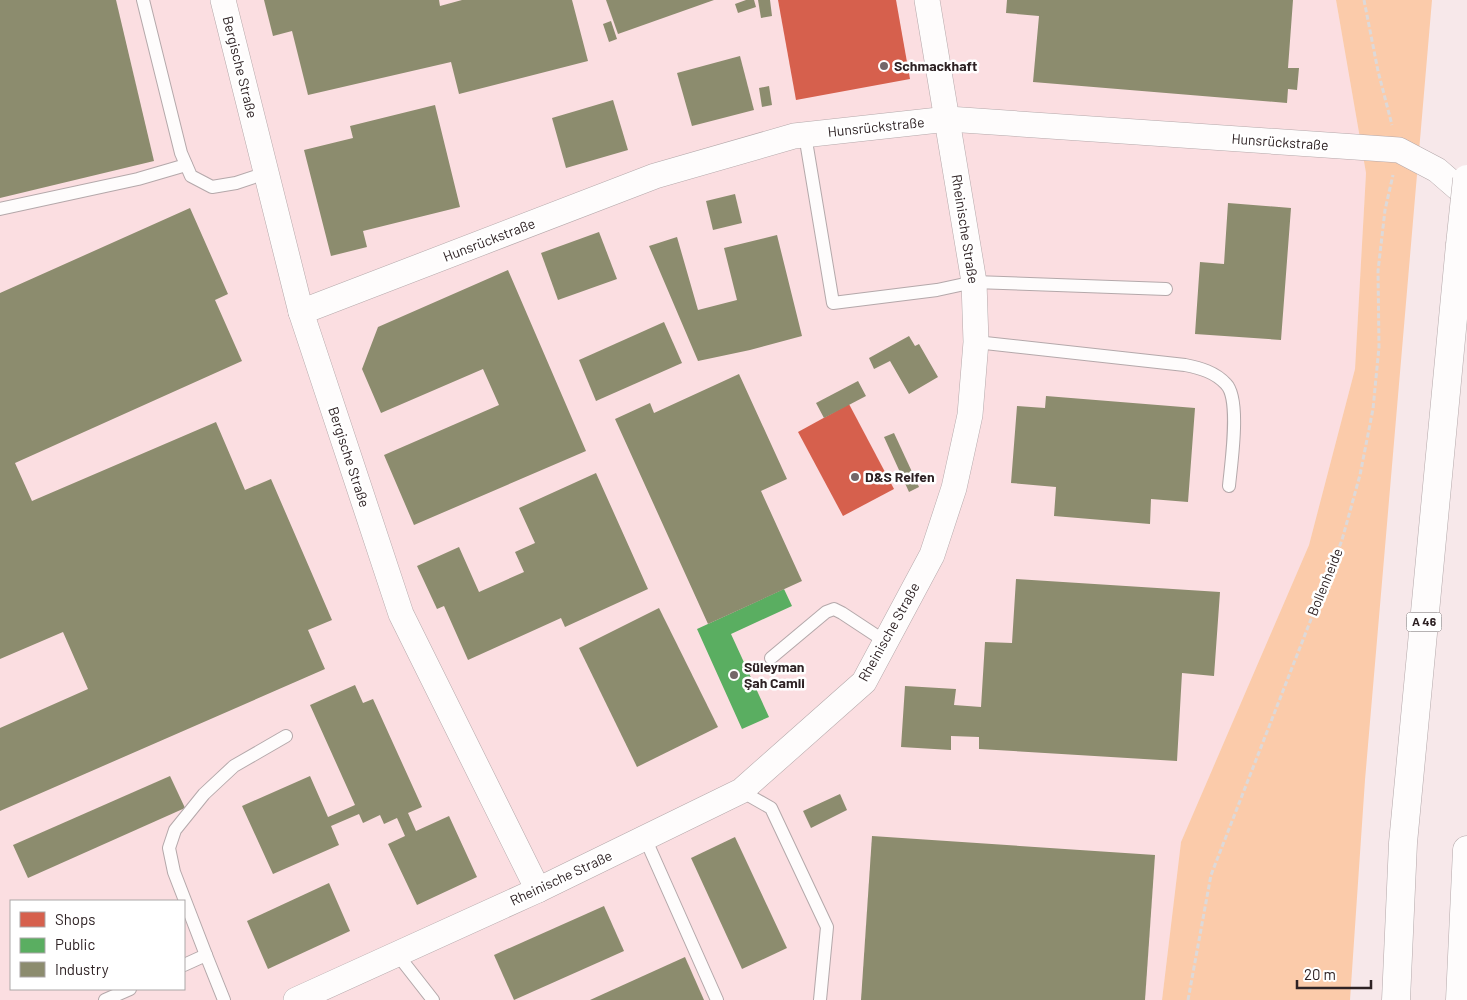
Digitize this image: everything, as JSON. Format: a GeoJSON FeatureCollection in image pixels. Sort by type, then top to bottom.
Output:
{"type":"FeatureCollection","features":[{"type":"Feature","properties":{"kind":"highway","name":"A 46"},"geometry":{"type":"LineString","coordinates":[[1396,1000],[1403,843],[1467,179]]}},
{"type":"Feature","properties":{"kind":"highway"},"geometry":{"type":"LineString","coordinates":[[1460,1000],[1467,850]]}},
{"type":"Feature","properties":{"kind":"street","name":"Bergische Straße"},"geometry":{"type":"LineString","coordinates":[[223,0],[301,312],[401,614],[538,890]]}},
{"type":"Feature","properties":{"kind":"street","name":"Rheinische Straße"},"geometry":{"type":"LineString","coordinates":[[296,1000],[538,890],[741,791],[864,682],[932,555],[954,488],[970,415],[976,342],[974,282],[928,0]]}},
{"type":"Feature","properties":{"kind":"street","name":"Hunsrückstraße"},"geometry":{"type":"LineString","coordinates":[[301,312],[655,176],[794,136],[948,119],[1399,150],[1437,170],[1467,196]]}},
{"type":"Feature","properties":{"kind":"lane"},"geometry":{"type":"LineString","coordinates":[[143,0],[181,153],[192,176],[212,186],[236,184],[266,173]]}},
{"type":"Feature","properties":{"kind":"lane"},"geometry":{"type":"LineString","coordinates":[[805,135],[833,303],[937,290],[974,282],[1166,289]]}},
{"type":"Feature","properties":{"kind":"lane"},"geometry":{"type":"LineString","coordinates":[[0,210],[138,179],[186,165]]}},
{"type":"Feature","properties":{"kind":"lane"},"geometry":{"type":"LineString","coordinates":[[976,342],[1185,365],[1206,370],[1228,385],[1236,410],[1229,486]]}},
{"type":"Feature","properties":{"kind":"lane"},"geometry":{"type":"LineString","coordinates":[[771,658],[826,612],[834,609],[886,642]]}},
{"type":"Feature","properties":{"kind":"lane"},"geometry":{"type":"LineString","coordinates":[[185,900],[174,872],[169,848],[175,830],[204,794],[234,766],[286,736]]}},
{"type":"Feature","properties":{"kind":"lane"},"geometry":{"type":"LineString","coordinates":[[741,791],[771,808],[827,927],[820,1000]]}},
{"type":"Feature","properties":{"kind":"lane"},"geometry":{"type":"LineString","coordinates":[[645,838],[718,1000]]}},
{"type":"Feature","properties":{"kind":"lane"},"geometry":{"type":"LineString","coordinates":[[185,901],[224,1000]]}},
{"type":"Feature","properties":{"kind":"lane"},"geometry":{"type":"LineString","coordinates":[[397,954],[433,1000]]}},
{"type":"Feature","properties":{"kind":"lane"},"geometry":{"type":"LineString","coordinates":[[185,965],[206,955]]}},
{"type":"Feature","properties":{"kind":"lane"},"geometry":{"type":"LineString","coordinates":[[105,1000],[128,990]]}},
{"type":"Feature","properties":{"kind":"path"},"geometry":{"type":"LineString","coordinates":[[1364,0],[1378,71],[1399,150]]}},
{"type":"Feature","properties":{"kind":"path","name":"Bollenheide"},"geometry":{"type":"LineString","coordinates":[[1188,1000],[1211,875],[1342,540],[1360,475],[1373,409],[1379,348],[1378,271],[1386,210],[1399,150]]}},
{"type":"Feature","properties":{"kind":"shaded area"},"geometry":{"type":"Polygon","coordinates":[[[0,0],[1336,0],[1366,173],[1355,369],[1309,545],[1181,842],[1162,1000],[0,1000],[0,0]]]}},
{"type":"Feature","properties":{"kind":"shaded area"},"geometry":{"type":"Polygon","coordinates":[[[1336,0],[1432,0],[1365,780],[1350,1000],[1162,1000],[1181,842],[1309,545],[1355,369],[1366,173],[1336,0]]]}},
{"type":"Feature","properties":{"kind":"building: Shops"},"geometry":{"type":"Polygon","coordinates":[[[778,0],[896,0],[910,79],[796,100],[778,0]]]}},
{"type":"Feature","properties":{"kind":"building: Shops"},"geometry":{"type":"Polygon","coordinates":[[[849,404],[894,489],[843,516],[798,432],[849,404]]]}},
{"type":"Feature","properties":{"kind":"building: Public","name":"Süleyman Şah Camii"},"geometry":{"type":"Polygon","coordinates":[[[784,589],[792,606],[731,634],[769,717],[742,729],[697,629],[784,589]]]}},
{"type":"Feature","properties":{"kind":"building: Industry"},"geometry":{"type":"Polygon","coordinates":[[[0,0],[116,0],[154,161],[0,198],[0,0]]]}},
{"type":"Feature","properties":{"kind":"building: Industry"},"geometry":{"type":"Polygon","coordinates":[[[264,0],[439,0],[440,6],[462,0],[572,0],[588,61],[459,94],[451,62],[308,95],[292,31],[273,36],[264,0]]]}},
{"type":"Feature","properties":{"kind":"building: Industry"},"geometry":{"type":"Polygon","coordinates":[[[606,0],[714,0],[618,34],[606,0]]]}},
{"type":"Feature","properties":{"kind":"building: Industry"},"geometry":{"type":"Polygon","coordinates":[[[746,0],[754,0],[756,7],[738,13],[735,4],[746,0]]]}},
{"type":"Feature","properties":{"kind":"building: Industry"},"geometry":{"type":"Polygon","coordinates":[[[758,0],[770,0],[772,16],[761,18],[758,0]]]}},
{"type":"Feature","properties":{"kind":"building: Industry"},"geometry":{"type":"Polygon","coordinates":[[[1007,0],[1293,0],[1288,68],[1299,68],[1297,90],[1288,89],[1287,103],[1033,82],[1039,16],[1006,13],[1007,0]]]}},
{"type":"Feature","properties":{"kind":"building: Industry"},"geometry":{"type":"Polygon","coordinates":[[[611,21],[617,39],[609,42],[603,24],[611,21]]]}},
{"type":"Feature","properties":{"kind":"building: Industry"},"geometry":{"type":"Polygon","coordinates":[[[740,56],[754,110],[692,126],[677,73],[740,56]]]}},
{"type":"Feature","properties":{"kind":"building: Industry"},"geometry":{"type":"Polygon","coordinates":[[[769,86],[772,105],[762,107],[759,88],[769,86]]]}},
{"type":"Feature","properties":{"kind":"building: Industry"},"geometry":{"type":"Polygon","coordinates":[[[613,100],[628,150],[566,168],[552,118],[613,100]]]}},
{"type":"Feature","properties":{"kind":"building: Industry"},"geometry":{"type":"Polygon","coordinates":[[[435,105],[460,207],[363,231],[367,247],[331,256],[304,150],[353,138],[350,126],[435,105]]]}},
{"type":"Feature","properties":{"kind":"building: Industry"},"geometry":{"type":"Polygon","coordinates":[[[735,194],[742,223],[713,230],[706,201],[735,194]]]}},
{"type":"Feature","properties":{"kind":"building: Industry"},"geometry":{"type":"Polygon","coordinates":[[[1228,203],[1291,208],[1281,340],[1195,334],[1200,262],[1224,264],[1228,203]]]}},
{"type":"Feature","properties":{"kind":"building: Industry"},"geometry":{"type":"Polygon","coordinates":[[[190,208],[228,294],[215,300],[242,361],[15,463],[32,501],[216,422],[245,490],[271,479],[332,620],[308,630],[325,669],[0,811],[0,728],[88,689],[63,632],[0,659],[0,293],[190,208]]]}},
{"type":"Feature","properties":{"kind":"building: Industry"},"geometry":{"type":"Polygon","coordinates":[[[599,232],[617,279],[558,300],[541,253],[599,232]]]}},
{"type":"Feature","properties":{"kind":"building: Industry"},"geometry":{"type":"Polygon","coordinates":[[[777,235],[802,336],[698,361],[649,246],[677,237],[698,310],[737,300],[724,248],[777,235]]]}},
{"type":"Feature","properties":{"kind":"building: Industry"},"geometry":{"type":"Polygon","coordinates":[[[508,270],[586,451],[414,525],[384,455],[499,405],[483,369],[381,413],[362,369],[378,327],[508,270]]]}},
{"type":"Feature","properties":{"kind":"building: Industry"},"geometry":{"type":"Polygon","coordinates":[[[664,322],[682,363],[596,401],[579,360],[664,322]]]}},
{"type":"Feature","properties":{"kind":"building: Industry"},"geometry":{"type":"Polygon","coordinates":[[[909,336],[915,346],[919,344],[938,377],[909,394],[890,361],[874,369],[869,358],[909,336]]]}},
{"type":"Feature","properties":{"kind":"building: Industry"},"geometry":{"type":"Polygon","coordinates":[[[739,374],[787,479],[761,491],[802,581],[708,624],[615,419],[650,403],[654,413],[739,374]]]}},
{"type":"Feature","properties":{"kind":"building: Industry"},"geometry":{"type":"Polygon","coordinates":[[[858,381],[866,396],[824,418],[816,403],[858,381]]]}},
{"type":"Feature","properties":{"kind":"building: Industry"},"geometry":{"type":"Polygon","coordinates":[[[1046,396],[1195,408],[1188,502],[1151,499],[1150,524],[1054,516],[1056,487],[1011,483],[1017,406],[1045,408],[1046,396]]]}},
{"type":"Feature","properties":{"kind":"building: Industry"},"geometry":{"type":"Polygon","coordinates":[[[894,433],[919,487],[909,492],[884,437],[894,433]]]}},
{"type":"Feature","properties":{"kind":"building: Industry"},"geometry":{"type":"Polygon","coordinates":[[[596,473],[648,589],[565,627],[561,618],[468,660],[444,606],[437,609],[417,566],[459,547],[479,592],[524,572],[515,552],[535,543],[519,508],[596,473]]]}},
{"type":"Feature","properties":{"kind":"building: Industry"},"geometry":{"type":"Polygon","coordinates":[[[1016,579],[1220,592],[1214,676],[1182,673],[1177,761],[979,749],[979,737],[951,736],[951,750],[901,747],[905,686],[956,689],[954,705],[981,707],[985,642],[1012,643],[1016,579]]]}},
{"type":"Feature","properties":{"kind":"building: Industry"},"geometry":{"type":"Polygon","coordinates":[[[659,608],[718,727],[637,767],[579,648],[659,608]]]}},
{"type":"Feature","properties":{"kind":"building: Industry"},"geometry":{"type":"Polygon","coordinates":[[[355,685],[363,703],[373,699],[422,807],[408,813],[416,831],[449,816],[477,877],[417,905],[388,844],[405,836],[397,818],[384,824],[380,815],[363,823],[359,814],[331,826],[339,845],[273,874],[242,806],[310,776],[328,817],[355,805],[310,705],[355,685]]]}},
{"type":"Feature","properties":{"kind":"building: Industry"},"geometry":{"type":"Polygon","coordinates":[[[170,776],[185,808],[28,878],[13,845],[170,776]]]}},
{"type":"Feature","properties":{"kind":"building: Industry"},"geometry":{"type":"Polygon","coordinates":[[[840,794],[847,810],[811,828],[803,811],[840,794]]]}},
{"type":"Feature","properties":{"kind":"building: Industry"},"geometry":{"type":"Polygon","coordinates":[[[872,836],[1155,855],[1145,1000],[861,1000],[872,836]]]}},
{"type":"Feature","properties":{"kind":"building: Industry"},"geometry":{"type":"Polygon","coordinates":[[[735,837],[787,948],[742,969],[691,858],[735,837]]]}},
{"type":"Feature","properties":{"kind":"building: Industry"},"geometry":{"type":"Polygon","coordinates":[[[329,883],[350,931],[268,969],[247,921],[329,883]]]}},
{"type":"Feature","properties":{"kind":"building: Industry"},"geometry":{"type":"Polygon","coordinates":[[[604,906],[624,951],[514,1000],[494,955],[604,906]]]}},
{"type":"Feature","properties":{"kind":"building: Industry"},"geometry":{"type":"Polygon","coordinates":[[[685,957],[704,1000],[590,1000],[685,957]]]}},
{"type":"Feature","properties":{"kind":"place","name":"Schmackhaft"},"geometry":{"type":"Point","coordinates":[884,66]}},
{"type":"Feature","properties":{"kind":"place","name":"D&S Reifen"},"geometry":{"type":"Point","coordinates":[855,477]}},
{"type":"Feature","properties":{"kind":"place","name":"Süleyman Şah Camii"},"geometry":{"type":"Point","coordinates":[734,675]}}]}
